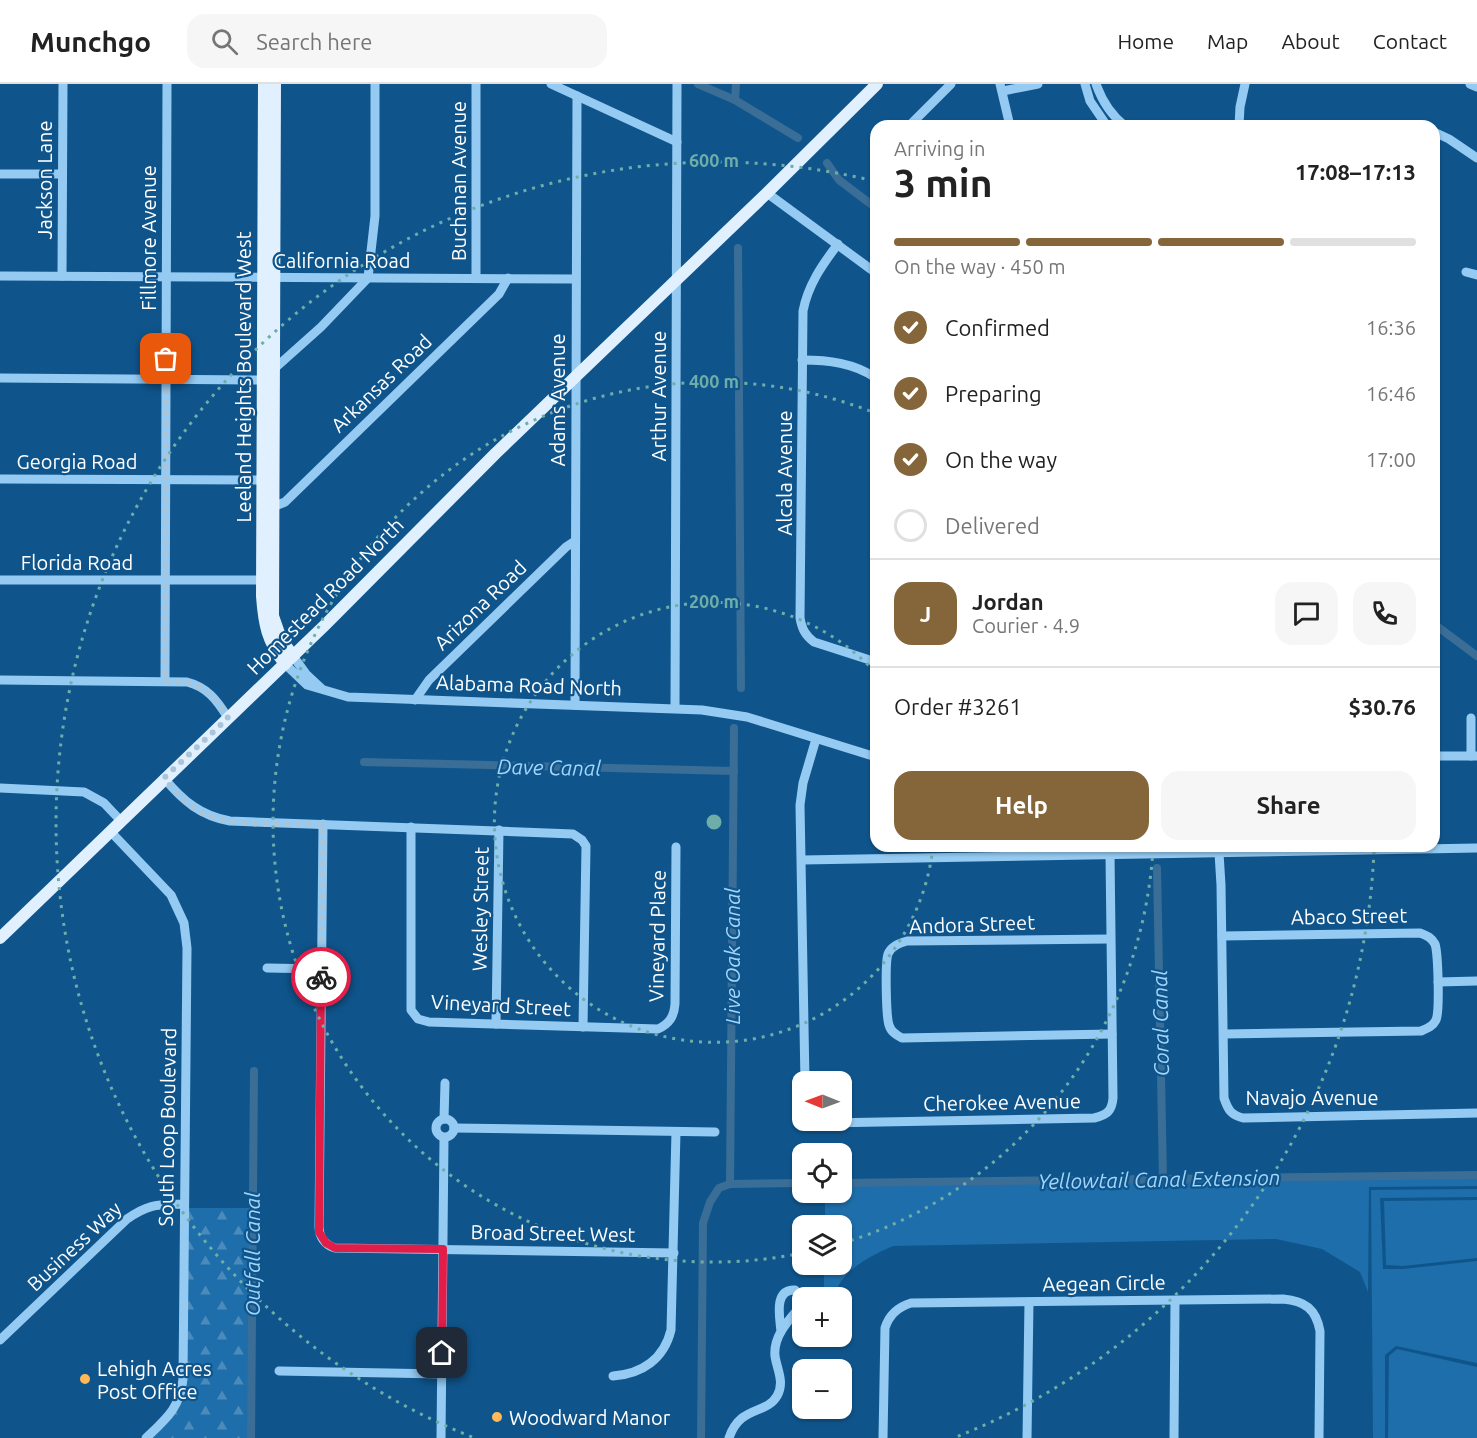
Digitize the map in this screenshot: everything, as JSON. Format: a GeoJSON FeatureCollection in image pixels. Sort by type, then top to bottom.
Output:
{"type":"FeatureCollection","features":[{"type":"Feature","properties":{"kind":"main road","name":"Leeland Heights Boulevard West"},"geometry":{"type":"LineString","coordinates":[[264,84],[268,277],[274,369],[273,616],[289,660]]}},
{"type":"Feature","properties":{"kind":"main road","name":"Leeland Heights Boulevard West"},"geometry":{"type":"LineString","coordinates":[[275,84],[263,380],[262,580],[268,636],[272,647],[289,660]]}},
{"type":"Feature","properties":{"kind":"main road","name":"Homestead Road North"},"geometry":{"type":"LineString","coordinates":[[0,938],[289,660],[496,453],[877,84]]}},
{"type":"Feature","properties":{"kind":"street","name":"Jackson Lane"},"geometry":{"type":"LineString","coordinates":[[62,276],[63,84]]}},
{"type":"Feature","properties":{"kind":"street","name":"Fillmore Avenue"},"geometry":{"type":"LineString","coordinates":[[165,681],[167,84]]}},
{"type":"Feature","properties":{"kind":"street"},"geometry":{"type":"LineString","coordinates":[[274,369],[321,327],[368,278],[375,216],[375,84]]}},
{"type":"Feature","properties":{"kind":"street","name":"Buchanan Avenue"},"geometry":{"type":"LineString","coordinates":[[476,84],[476,278]]}},
{"type":"Feature","properties":{"kind":"street"},"geometry":{"type":"LineString","coordinates":[[551,84],[677,142]]}},
{"type":"Feature","properties":{"kind":"street","name":"Arthur Avenue"},"geometry":{"type":"LineString","coordinates":[[675,708],[677,84]]}},
{"type":"Feature","properties":{"kind":"street"},"geometry":{"type":"LineString","coordinates":[[915,120],[951,84]]}},
{"type":"Feature","properties":{"kind":"street"},"geometry":{"type":"LineString","coordinates":[[1009,120],[1002,88],[1038,84]]}},
{"type":"Feature","properties":{"kind":"street"},"geometry":{"type":"LineString","coordinates":[[1085,84],[1090,101],[1103,120]]}},
{"type":"Feature","properties":{"kind":"street"},"geometry":{"type":"LineString","coordinates":[[1096,84],[1101,98],[1119,120]]}},
{"type":"Feature","properties":{"kind":"street"},"geometry":{"type":"LineString","coordinates":[[1239,120],[1245,84]]}},
{"type":"Feature","properties":{"kind":"street"},"geometry":{"type":"LineString","coordinates":[[1470,84],[1477,87]]}},
{"type":"Feature","properties":{"kind":"street","name":"Adams Avenue"},"geometry":{"type":"LineString","coordinates":[[575,705],[577,96]]}},
{"type":"Feature","properties":{"kind":"street"},"geometry":{"type":"LineString","coordinates":[[1440,135],[1477,158]]}},
{"type":"Feature","properties":{"kind":"street"},"geometry":{"type":"LineString","coordinates":[[0,174],[63,174]]}},
{"type":"Feature","properties":{"kind":"street"},"geometry":{"type":"LineString","coordinates":[[767,193],[870,268]]}},
{"type":"Feature","properties":{"kind":"street","name":"Alcala Avenue"},"geometry":{"type":"LineString","coordinates":[[838,244],[820,268],[806,298],[802,322],[802,627],[806,636],[814,642],[870,660]]}},
{"type":"Feature","properties":{"kind":"street"},"geometry":{"type":"LineString","coordinates":[[1467,272],[1477,275]]}},
{"type":"Feature","properties":{"kind":"street","name":"California Road"},"geometry":{"type":"LineString","coordinates":[[0,276],[576,279]]}},
{"type":"Feature","properties":{"kind":"street","name":"Arkansas Road"},"geometry":{"type":"LineString","coordinates":[[273,507],[285,502],[499,294],[508,278]]}},
{"type":"Feature","properties":{"kind":"street"},"geometry":{"type":"LineString","coordinates":[[802,360],[851,366],[870,375]]}},
{"type":"Feature","properties":{"kind":"street"},"geometry":{"type":"LineString","coordinates":[[0,378],[263,380]]}},
{"type":"Feature","properties":{"kind":"street","name":"Georgia Road"},"geometry":{"type":"LineString","coordinates":[[0,479],[262,480]]}},
{"type":"Feature","properties":{"kind":"street","name":"Arizona Road"},"geometry":{"type":"LineString","coordinates":[[415,700],[437,672],[566,547],[575,541]]}},
{"type":"Feature","properties":{"kind":"street","name":"Florida Road"},"geometry":{"type":"LineString","coordinates":[[0,580],[262,580]]}},
{"type":"Feature","properties":{"kind":"street","name":"Alabama Road North"},"geometry":{"type":"LineString","coordinates":[[289,660],[325,691],[348,697],[702,710],[733,714],[870,755]]}},
{"type":"Feature","properties":{"kind":"street"},"geometry":{"type":"LineString","coordinates":[[0,680],[186,682],[207,690],[219,703],[228,718]]}},
{"type":"Feature","properties":{"kind":"street"},"geometry":{"type":"LineString","coordinates":[[1440,756],[1474,756],[1471,718]]}},
{"type":"Feature","properties":{"kind":"street"},"geometry":{"type":"LineString","coordinates":[[805,1071],[801,794],[807,765],[816,739]]}},
{"type":"Feature","properties":{"kind":"street"},"geometry":{"type":"LineString","coordinates":[[164,778],[177,794],[194,808],[218,819],[240,822],[573,834],[584,844],[586,921],[583,1027]]}},
{"type":"Feature","properties":{"kind":"street"},"geometry":{"type":"LineString","coordinates":[[0,788],[84,792],[104,803],[121,820]]}},
{"type":"Feature","properties":{"kind":"street"},"geometry":{"type":"LineString","coordinates":[[267,968],[322,969],[323,824]]}},
{"type":"Feature","properties":{"kind":"street","name":"Vineyard Street"},"geometry":{"type":"LineString","coordinates":[[411,827],[411,1010],[418,1019],[429,1022],[658,1029],[668,1024]]}},
{"type":"Feature","properties":{"kind":"street","name":"Wesley Street"},"geometry":{"type":"LineString","coordinates":[[496,1024],[499,830]]}},
{"type":"Feature","properties":{"kind":"street","name":"South Loop Boulevard"},"geometry":{"type":"LineString","coordinates":[[110,831],[164,887],[177,905],[184,923],[187,948],[182,1390],[176,1407],[146,1438]]}},
{"type":"Feature","properties":{"kind":"street","name":"Vineyard Place"},"geometry":{"type":"LineString","coordinates":[[668,1024],[675,1004],[676,847]]}},
{"type":"Feature","properties":{"kind":"street"},"geometry":{"type":"LineString","coordinates":[[1440,849],[1477,848]]}},
{"type":"Feature","properties":{"kind":"street"},"geometry":{"type":"LineString","coordinates":[[802,860],[1134,852]]}},
{"type":"Feature","properties":{"kind":"street"},"geometry":{"type":"LineString","coordinates":[[1203,852],[1271,852]]}},
{"type":"Feature","properties":{"kind":"street","name":"Navajo Avenue"},"geometry":{"type":"LineString","coordinates":[[1219,853],[1224,1098],[1227,1109],[1235,1116],[1243,1118],[1477,1113]]}},
{"type":"Feature","properties":{"kind":"street","name":"Cherokee Avenue"},"geometry":{"type":"LineString","coordinates":[[852,1123],[1094,1118],[1104,1116],[1112,1108],[1110,854]]}},
{"type":"Feature","properties":{"kind":"street","name":"Abaco Street"},"geometry":{"type":"LineString","coordinates":[[1222,936],[1420,933],[1430,937],[1436,946],[1438,982],[1436,1019],[1430,1027],[1421,1031],[1224,1034]]}},
{"type":"Feature","properties":{"kind":"street","name":"Andora Street"},"geometry":{"type":"LineString","coordinates":[[1110,939],[907,941],[896,945],[888,952],[887,1000],[889,1025],[893,1033],[902,1038],[1112,1034]]}},
{"type":"Feature","properties":{"kind":"street","name":"Broad Street West"},"geometry":{"type":"LineString","coordinates":[[322,969],[319,1232],[326,1243],[335,1248],[674,1253]]}},
{"type":"Feature","properties":{"kind":"street"},"geometry":{"type":"LineString","coordinates":[[1438,982],[1477,981]]}},
{"type":"Feature","properties":{"kind":"street"},"geometry":{"type":"LineString","coordinates":[[444,1119],[445,1083]]}},
{"type":"Feature","properties":{"kind":"street"},"geometry":{"type":"LineString","coordinates":[[444,1119],[450,1120],[454,1128],[450,1136],[444,1138],[438,1135],[436,1127],[438,1121],[444,1119]]}},
{"type":"Feature","properties":{"kind":"street"},"geometry":{"type":"LineString","coordinates":[[454,1128],[715,1132]]}},
{"type":"Feature","properties":{"kind":"street"},"geometry":{"type":"LineString","coordinates":[[613,1376],[633,1373],[651,1363],[668,1343],[673,1315],[676,1132]]}},
{"type":"Feature","properties":{"kind":"street"},"geometry":{"type":"LineString","coordinates":[[441,1438],[444,1138]]}},
{"type":"Feature","properties":{"kind":"street","name":"Business Way"},"geometry":{"type":"LineString","coordinates":[[0,1340],[127,1219],[152,1205],[184,1204]]}},
{"type":"Feature","properties":{"kind":"street"},"geometry":{"type":"LineString","coordinates":[[1174,1438],[1175,1300]]}},
{"type":"Feature","properties":{"kind":"street","name":"Aegean Circle"},"geometry":{"type":"LineString","coordinates":[[883,1438],[885,1328],[887,1320],[902,1306],[911,1303],[1295,1300],[1313,1310],[1320,1331],[1319,1438]]}},
{"type":"Feature","properties":{"kind":"street"},"geometry":{"type":"LineString","coordinates":[[1027,1438],[1029,1302]]}},
{"type":"Feature","properties":{"kind":"street"},"geometry":{"type":"LineString","coordinates":[[729,1438],[744,1415],[771,1404],[776,1398],[780,1389],[781,1377],[775,1355],[781,1332]]}},
{"type":"Feature","properties":{"kind":"street"},"geometry":{"type":"LineString","coordinates":[[279,1371],[442,1374]]}},
{"type":"Feature","properties":{"kind":"green space"},"geometry":{"type":"Polygon","coordinates":[[[1477,1172],[1477,1186],[1369,1187],[1368,1292],[1360,1272],[1322,1249],[1276,1239],[893,1246],[852,1270],[852,1215],[825,1215],[825,1203],[852,1203],[852,1181],[1477,1172]]]}},
{"type":"Feature","properties":{"kind":"green space"},"geometry":{"type":"Polygon","coordinates":[[[1477,1189],[1477,1197],[1380,1198],[1383,1269],[1477,1261],[1477,1363],[1396,1346],[1385,1355],[1385,1438],[1373,1438],[1371,1190],[1477,1189]]]}},
{"type":"Feature","properties":{"kind":"green space"},"geometry":{"type":"Polygon","coordinates":[[[1477,1200],[1477,1258],[1403,1266],[1386,1265],[1384,1201],[1477,1200]]]}},
{"type":"Feature","properties":{"kind":"green space"},"geometry":{"type":"Polygon","coordinates":[[[188,1208],[251,1208],[248,1438],[151,1438],[179,1407],[187,1380],[188,1208]]]}},
{"type":"Feature","properties":{"kind":"green space"},"geometry":{"type":"Polygon","coordinates":[[[824,1275],[846,1275],[838,1287],[824,1287],[824,1275]]]}},
{"type":"Feature","properties":{"kind":"green space"},"geometry":{"type":"Polygon","coordinates":[[[1397,1349],[1477,1367],[1477,1438],[1388,1438],[1389,1356],[1397,1349]]]}},
{"type":"Feature","properties":{"kind":"waterway"},"geometry":{"type":"LineString","coordinates":[[698,84],[735,100],[798,138]]}},
{"type":"Feature","properties":{"kind":"waterway"},"geometry":{"type":"LineString","coordinates":[[735,100],[736,84]]}},
{"type":"Feature","properties":{"kind":"waterway"},"geometry":{"type":"LineString","coordinates":[[827,163],[839,180],[870,203]]}},
{"type":"Feature","properties":{"kind":"waterway","name":"Live Oak Canal"},"geometry":{"type":"LineString","coordinates":[[738,248],[741,688]]}},
{"type":"Feature","properties":{"kind":"waterway"},"geometry":{"type":"LineString","coordinates":[[1440,628],[1477,656]]}},
{"type":"Feature","properties":{"kind":"waterway","name":"Live Oak Canal"},"geometry":{"type":"LineString","coordinates":[[730,1184],[734,728]]}},
{"type":"Feature","properties":{"kind":"waterway","name":"Dave Canal"},"geometry":{"type":"LineString","coordinates":[[364,762],[734,771]]}},
{"type":"Feature","properties":{"kind":"waterway","name":"Coral Canal"},"geometry":{"type":"LineString","coordinates":[[1157,868],[1163,1179]]}},
{"type":"Feature","properties":{"kind":"waterway","name":"Outfall Canal"},"geometry":{"type":"LineString","coordinates":[[251,1438],[254,1071]]}},
{"type":"Feature","properties":{"kind":"waterway","name":"Yellowtail Canal Extension"},"geometry":{"type":"LineString","coordinates":[[852,1183],[1477,1175]]}},
{"type":"Feature","properties":{"kind":"waterway","name":"Yellowtail Canal Extension"},"geometry":{"type":"LineString","coordinates":[[701,1438],[703,1223],[710,1202],[719,1188],[730,1184],[792,1183]]}},
{"type":"Feature","properties":{"kind":"way so far"},"geometry":{"type":"LineString","coordinates":[[166,359],[165,681],[186,682],[207,690],[219,703],[228,718],[164,778],[177,794],[194,808],[218,819],[240,822],[323,824],[321,977]]}},
{"type":"Feature","properties":{"kind":"place","name":"Lehigh Acres Post Office"},"geometry":{"type":"Point","coordinates":[85,1379]}},
{"type":"Feature","properties":{"kind":"place","name":"Woodward Manor"},"geometry":{"type":"Point","coordinates":[497,1417]}},
{"type":"Feature","properties":{"kind":"route"},"geometry":{"type":"LineString","coordinates":[[321,977],[319,1232],[321,1238],[329,1246],[335,1248],[443,1249],[442,1353]]}}]}
